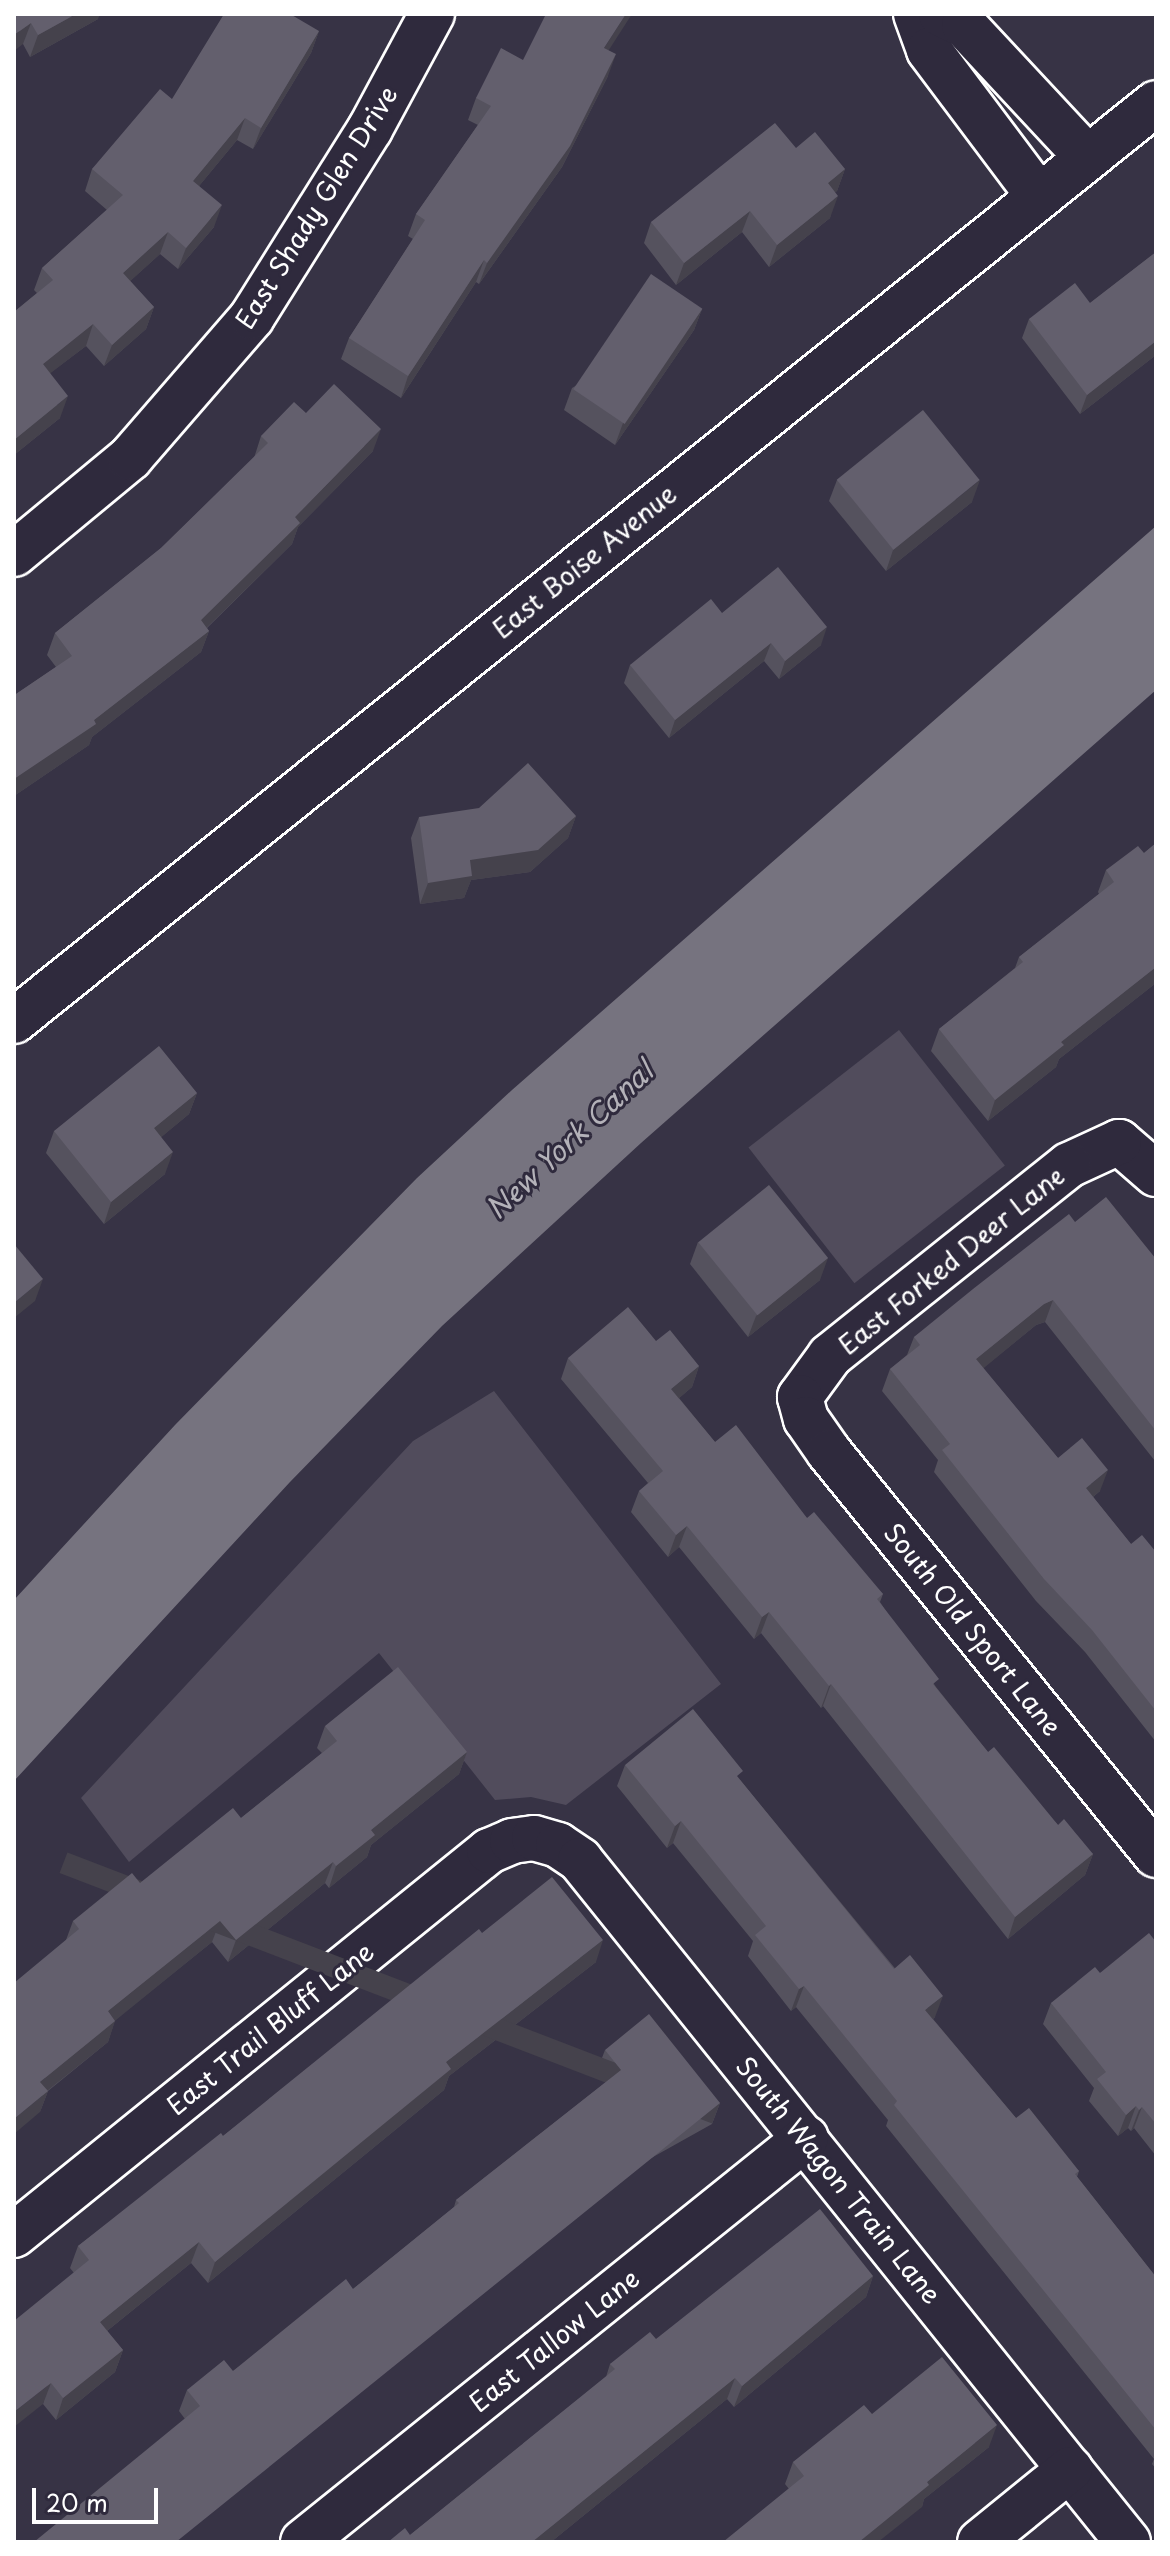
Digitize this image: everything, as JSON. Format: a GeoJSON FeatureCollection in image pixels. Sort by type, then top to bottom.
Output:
{"type":"FeatureCollection","features":[{"type":"Feature","properties":{"kind":"street","name":"East Shady Glen Drive"},"geometry":{"type":"LineString","coordinates":[[14,554],[130,458],[252,317],[370,129],[432,14]]}},
{"type":"Feature","properties":{"kind":"street"},"geometry":{"type":"LineString","coordinates":[[916,14],[929,50],[1038,195]]}},
{"type":"Feature","properties":{"kind":"street"},"geometry":{"type":"LineString","coordinates":[[941,14],[964,25],[1087,157]]}},
{"type":"Feature","properties":{"kind":"street","name":"East Boise Avenue"},"geometry":{"type":"LineString","coordinates":[[14,1021],[1156,103]]}},
{"type":"Feature","properties":{"kind":"street","name":"East Forked Deer Lane"},"geometry":{"type":"LineString","coordinates":[[800,1397],[830,1356],[1069,1165],[1119,1142],[1156,1174]]}},
{"type":"Feature","properties":{"kind":"street","name":"South Old Sport Lane"},"geometry":{"type":"LineString","coordinates":[[800,1397],[806,1419],[829,1452],[1156,1855]]}},
{"type":"Feature","properties":{"kind":"street","name":"South Wagon Train Lane"},"geometry":{"type":"LineString","coordinates":[[534,1838],[558,1845],[580,1860],[1128,2542]]}},
{"type":"Feature","properties":{"kind":"street","name":"East Trail Bluff Lane"},"geometry":{"type":"LineString","coordinates":[[14,2235],[489,1851],[512,1841],[534,1838]]}},
{"type":"Feature","properties":{"kind":"street","name":"East Tallow Lane"},"geometry":{"type":"LineString","coordinates":[[303,2542],[806,2138]]}},
{"type":"Feature","properties":{"kind":"street"},"geometry":{"type":"LineString","coordinates":[[980,2542],[1070,2469]]}},
{"type":"Feature","properties":{"kind":"shaded area"},"geometry":{"type":"Polygon","coordinates":[[[899,1030],[1005,1166],[854,1283],[748,1148],[899,1030]]]}},
{"type":"Feature","properties":{"kind":"shaded area"},"geometry":{"type":"Polygon","coordinates":[[[494,1391],[721,1684],[566,1805],[531,1797],[495,1800],[379,1653],[129,1862],[81,1798],[413,1441],[494,1391]]]}},
{"type":"Feature","properties":{"kind":"water","name":"New York Canal"},"geometry":{"type":"Polygon","coordinates":[[[1156,526],[1156,690],[641,1143],[442,1326],[290,1482],[14,1781],[14,1600],[175,1425],[417,1178],[512,1090],[1156,526]]]}},
{"type":"Feature","properties":{"kind":"building"},"geometry":{"type":"Polygon","coordinates":[[[14,14],[76,14],[38,35],[31,23],[14,35],[14,14]]]}},
{"type":"Feature","properties":{"kind":"building"},"geometry":{"type":"Polygon","coordinates":[[[224,14],[290,14],[319,31],[261,128],[245,118],[193,181],[222,205],[186,248],[168,232],[123,273],[154,307],[112,345],[93,324],[43,364],[68,396],[14,440],[14,312],[53,280],[42,268],[123,195],[92,169],[160,89],[172,99],[224,14]]]}},
{"type":"Feature","properties":{"kind":"building"},"geometry":{"type":"Polygon","coordinates":[[[546,14],[626,14],[604,48],[616,54],[570,146],[487,263],[484,260],[408,376],[349,338],[425,220],[416,214],[491,106],[476,98],[501,48],[523,60],[546,14]]]}},
{"type":"Feature","properties":{"kind":"building"},"geometry":{"type":"Polygon","coordinates":[[[775,123],[796,148],[815,132],[845,169],[828,183],[838,196],[777,245],[750,211],[684,263],[651,222],[775,123]]]}},
{"type":"Feature","properties":{"kind":"building"},"geometry":{"type":"Polygon","coordinates":[[[1156,252],[1156,341],[1087,395],[1029,319],[1075,283],[1090,303],[1156,252]]]}},
{"type":"Feature","properties":{"kind":"building"},"geometry":{"type":"Polygon","coordinates":[[[651,274],[702,309],[625,424],[573,389],[651,274]]]}},
{"type":"Feature","properties":{"kind":"building"},"geometry":{"type":"Polygon","coordinates":[[[334,384],[381,429],[295,517],[300,523],[201,620],[209,631],[94,720],[96,724],[14,779],[14,690],[16,694],[72,656],[55,633],[161,548],[268,443],[261,436],[294,402],[306,413],[334,384]]]}},
{"type":"Feature","properties":{"kind":"building"},"geometry":{"type":"Polygon","coordinates":[[[923,410],[980,480],[893,550],[837,480],[923,410]]]}},
{"type":"Feature","properties":{"kind":"building"},"geometry":{"type":"Polygon","coordinates":[[[778,567],[827,627],[785,661],[771,643],[675,720],[630,665],[711,599],[722,613],[778,567]]]}},
{"type":"Feature","properties":{"kind":"building"},"geometry":{"type":"Polygon","coordinates":[[[528,763],[576,816],[538,850],[470,860],[472,876],[428,883],[419,817],[479,808],[528,763]]]}},
{"type":"Feature","properties":{"kind":"building"},"geometry":{"type":"Polygon","coordinates":[[[1156,843],[1156,967],[1061,1042],[1064,1045],[995,1100],[939,1029],[1023,962],[1019,957],[1114,882],[1106,870],[1138,846],[1144,853],[1156,843]]]}},
{"type":"Feature","properties":{"kind":"building"},"geometry":{"type":"Polygon","coordinates":[[[159,1046],[197,1093],[154,1128],[173,1152],[111,1202],[54,1131],[159,1046]]]}},
{"type":"Feature","properties":{"kind":"building"},"geometry":{"type":"Polygon","coordinates":[[[769,1185],[828,1258],[757,1315],[698,1242],[769,1185]]]}},
{"type":"Feature","properties":{"kind":"building"},"geometry":{"type":"Polygon","coordinates":[[[1106,1197],[1156,1259],[1156,1431],[1053,1300],[976,1359],[1058,1458],[1082,1438],[1108,1470],[1086,1488],[1131,1544],[1142,1535],[1156,1552],[1156,1711],[1092,1630],[1044,1579],[942,1450],[950,1444],[890,1369],[920,1345],[914,1337],[973,1289],[1069,1214],[1075,1222],[1106,1197]]]}},
{"type":"Feature","properties":{"kind":"building"},"geometry":{"type":"Polygon","coordinates":[[[14,1244],[43,1279],[14,1303],[14,1244]]]}},
{"type":"Feature","properties":{"kind":"building"},"geometry":{"type":"Polygon","coordinates":[[[628,1307],[656,1341],[670,1330],[699,1366],[671,1389],[715,1442],[736,1425],[807,1518],[814,1512],[883,1594],[877,1599],[939,1679],[933,1684],[988,1752],[994,1747],[1058,1825],[1064,1819],[1093,1854],[1015,1917],[831,1684],[829,1686],[769,1612],[762,1617],[687,1526],[676,1535],[639,1491],[663,1471],[568,1358],[628,1307]]]}},
{"type":"Feature","properties":{"kind":"building"},"geometry":{"type":"Polygon","coordinates":[[[398,1667],[467,1752],[371,1830],[375,1835],[336,1866],[333,1862],[236,1940],[220,1921],[108,2011],[115,2021],[40,2082],[48,2091],[14,2119],[14,1983],[79,1929],[73,1921],[132,1873],[140,1883],[233,1808],[241,1818],[337,1741],[325,1726],[398,1667]]]}},
{"type":"Feature","properties":{"kind":"building"},"geometry":{"type":"Polygon","coordinates":[[[693,1709],[743,1771],[737,1776],[894,1969],[910,1955],[943,1996],[925,2010],[1016,2118],[1029,2108],[1079,2171],[1075,2174],[1156,2277],[1156,2430],[894,2105],[897,2101],[804,1986],[799,1989],[755,1935],[766,1926],[681,1821],[675,1826],[625,1765],[693,1709]]]}},
{"type":"Feature","properties":{"kind":"building"},"geometry":{"type":"Polygon","coordinates":[[[552,1877],[603,1940],[446,2062],[451,2069],[215,2262],[199,2242],[100,2322],[123,2350],[63,2398],[51,2383],[14,2412],[14,2321],[89,2260],[78,2246],[221,2133],[223,2136],[479,1929],[482,1933],[552,1877]]]}},
{"type":"Feature","properties":{"kind":"building"},"geometry":{"type":"Polygon","coordinates":[[[1149,1933],[1156,1942],[1156,2124],[1142,2107],[1139,2110],[1136,2106],[1126,2115],[1097,2079],[1106,2072],[1051,2003],[1095,1967],[1100,1973],[1149,1933]]]}},
{"type":"Feature","properties":{"kind":"building"},"geometry":{"type":"Polygon","coordinates":[[[649,2014],[720,2103],[176,2542],[34,2542],[200,2406],[187,2390],[224,2360],[233,2371],[346,2279],[353,2289],[459,2203],[456,2200],[621,2070],[605,2050],[649,2014]]]}},
{"type":"Feature","properties":{"kind":"building"},"geometry":{"type":"Polygon","coordinates":[[[820,2209],[873,2276],[742,2386],[735,2378],[532,2542],[388,2542],[405,2528],[410,2535],[615,2369],[610,2364],[650,2332],[656,2339],[820,2209]]]}},
{"type":"Feature","properties":{"kind":"building"},"geometry":{"type":"Polygon","coordinates":[[[942,2357],[997,2425],[927,2482],[929,2485],[859,2542],[723,2542],[804,2476],[793,2462],[864,2405],[872,2414],[942,2357]]]}}]}
